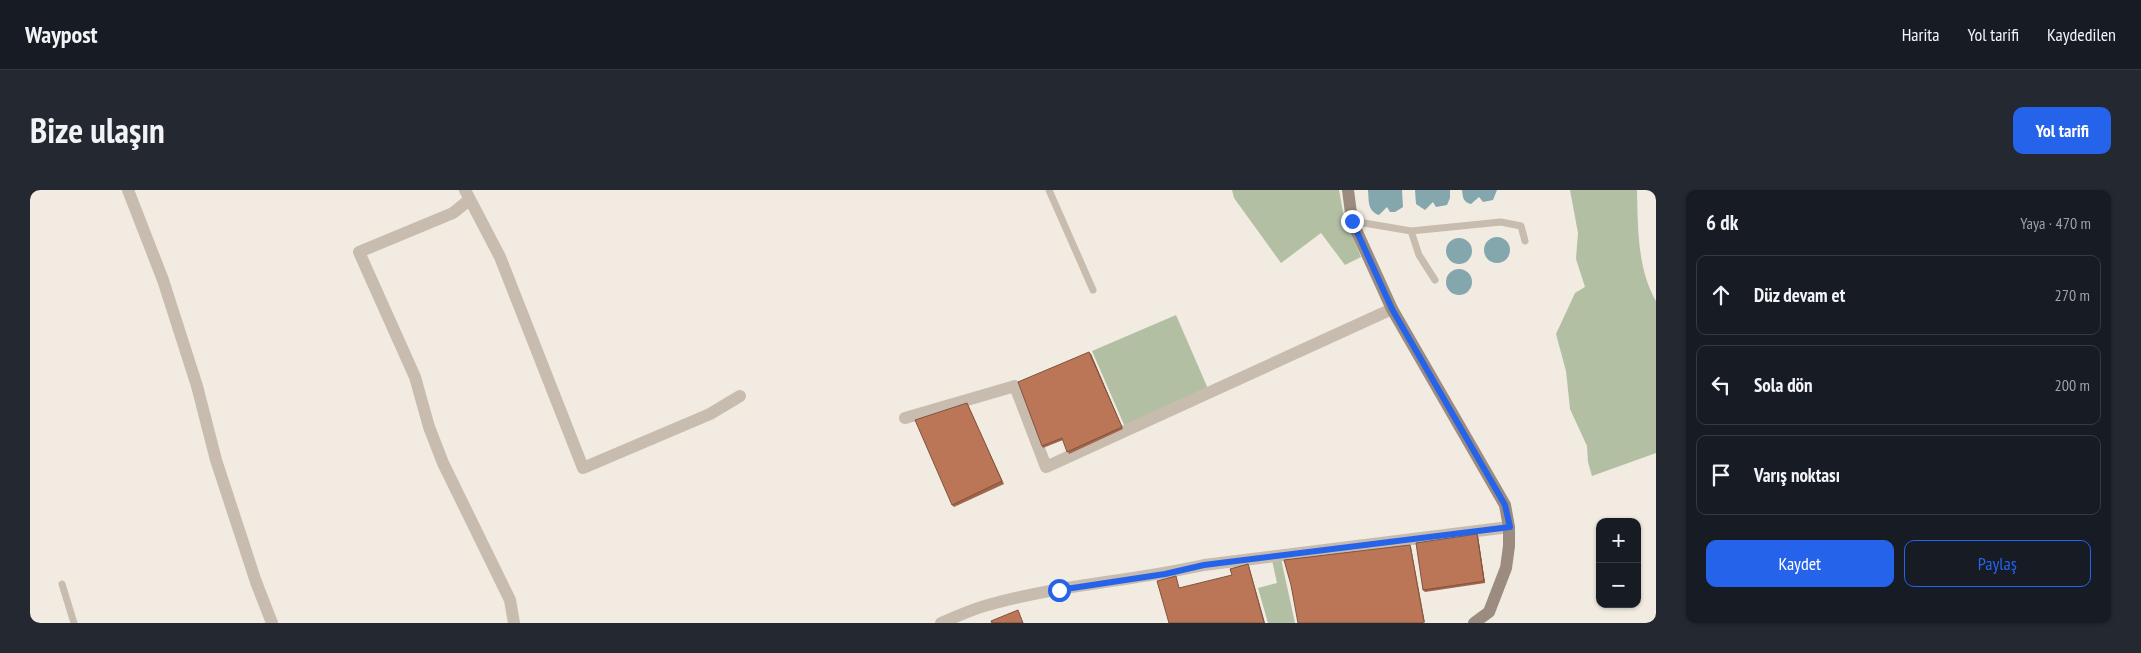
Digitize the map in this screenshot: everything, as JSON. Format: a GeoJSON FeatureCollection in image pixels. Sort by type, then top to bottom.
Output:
{"type":"FeatureCollection","features":[{"type":"Feature","properties":{"kind":"street"},"geometry":{"type":"LineString","coordinates":[[128,190],[164,280],[197,386],[216,460],[256,582],[272,623]]}},
{"type":"Feature","properties":{"kind":"street"},"geometry":{"type":"LineString","coordinates":[[1348,190],[1354,225],[1392,309],[1505,505],[1510,527],[1510,546],[1506,568],[1489,612],[1474,623]]}},
{"type":"Feature","properties":{"kind":"street"},"geometry":{"type":"LineString","coordinates":[[514,623],[510,600],[443,463],[429,426],[415,377],[359,252],[453,213],[467,195],[500,257],[583,468],[710,414],[740,396]]}},
{"type":"Feature","properties":{"kind":"street"},"geometry":{"type":"LineString","coordinates":[[906,418],[1015,386],[1046,467],[1392,309]]}},
{"type":"Feature","properties":{"kind":"street"},"geometry":{"type":"LineString","coordinates":[[941,623],[987,605],[1059,590],[1165,574],[1204,565],[1510,527]]}},
{"type":"Feature","properties":{"kind":"lane"},"geometry":{"type":"LineString","coordinates":[[1049,190],[1093,290]]}},
{"type":"Feature","properties":{"kind":"lane"},"geometry":{"type":"LineString","coordinates":[[1354,225],[1364,224],[1411,230],[1501,222],[1521,226],[1525,241]]}},
{"type":"Feature","properties":{"kind":"lane"},"geometry":{"type":"LineString","coordinates":[[1411,230],[1419,255],[1435,280]]}},
{"type":"Feature","properties":{"kind":"lane"},"geometry":{"type":"LineString","coordinates":[[62,584],[74,623]]}},
{"type":"Feature","properties":{"kind":"green space"},"geometry":{"type":"Polygon","coordinates":[[[1232,190],[1339,190],[1343,212],[1361,257],[1345,265],[1321,233],[1281,263],[1234,198],[1232,190]]]}},
{"type":"Feature","properties":{"kind":"green space"},"geometry":{"type":"Polygon","coordinates":[[[1570,190],[1637,190],[1638,233],[1642,261],[1645,275],[1656,301],[1656,453],[1592,476],[1588,462],[1587,446],[1570,409],[1566,371],[1556,334],[1575,293],[1585,287],[1576,259],[1578,233],[1570,190]]]}},
{"type":"Feature","properties":{"kind":"green space"},"geometry":{"type":"Polygon","coordinates":[[[1176,315],[1209,391],[1125,427],[1092,351],[1176,315]]]}},
{"type":"Feature","properties":{"kind":"green space"},"geometry":{"type":"Polygon","coordinates":[[[1281,559],[1295,623],[1268,623],[1258,588],[1277,583],[1272,560],[1281,559]]]}},
{"type":"Feature","properties":{"kind":"water"},"geometry":{"type":"Polygon","coordinates":[[[1368,190],[1402,190],[1403,207],[1395,212],[1390,212],[1387,207],[1379,215],[1372,211],[1369,205],[1368,190]]]}},
{"type":"Feature","properties":{"kind":"water"},"geometry":{"type":"Polygon","coordinates":[[[1415,190],[1450,190],[1450,198],[1447,205],[1436,207],[1433,202],[1425,210],[1416,204],[1415,190]]]}},
{"type":"Feature","properties":{"kind":"water"},"geometry":{"type":"Polygon","coordinates":[[[1462,190],[1497,190],[1493,200],[1483,202],[1479,197],[1471,204],[1464,199],[1462,190]]]}},
{"type":"Feature","properties":{"kind":"water"},"geometry":{"type":"Polygon","coordinates":[[[1497,237],[1506,241],[1510,250],[1506,259],[1497,263],[1488,259],[1484,250],[1488,241],[1497,237]]]}},
{"type":"Feature","properties":{"kind":"water"},"geometry":{"type":"Polygon","coordinates":[[[1459,238],[1468,242],[1472,251],[1468,260],[1459,264],[1450,260],[1446,251],[1450,242],[1459,238]]]}},
{"type":"Feature","properties":{"kind":"water"},"geometry":{"type":"Polygon","coordinates":[[[1459,269],[1468,273],[1472,282],[1468,291],[1459,295],[1450,291],[1446,282],[1450,273],[1459,269]]]}},
{"type":"Feature","properties":{"kind":"building"},"geometry":{"type":"Polygon","coordinates":[[[1089,352],[1122,427],[1067,452],[1062,438],[1042,446],[1018,382],[1089,352]]]}},
{"type":"Feature","properties":{"kind":"building"},"geometry":{"type":"Polygon","coordinates":[[[967,403],[1002,481],[952,505],[915,420],[967,403]]]}},
{"type":"Feature","properties":{"kind":"building"},"geometry":{"type":"Polygon","coordinates":[[[1477,534],[1484,581],[1423,590],[1416,543],[1477,534]]]}},
{"type":"Feature","properties":{"kind":"building"},"geometry":{"type":"Polygon","coordinates":[[[1410,545],[1424,622],[1298,623],[1284,560],[1410,545]]]}},
{"type":"Feature","properties":{"kind":"building"},"geometry":{"type":"Polygon","coordinates":[[[1248,564],[1264,623],[1169,623],[1157,581],[1176,576],[1179,588],[1232,575],[1230,569],[1248,564]]]}},
{"type":"Feature","properties":{"kind":"building"},"geometry":{"type":"Polygon","coordinates":[[[1018,610],[1023,623],[992,623],[991,621],[1018,610]]]}},
{"type":"Feature","properties":{"kind":"route"},"geometry":{"type":"LineString","coordinates":[[1059,590],[1165,574],[1204,565],[1510,527],[1505,505],[1494,483],[1392,309],[1352,221]]}}]}
